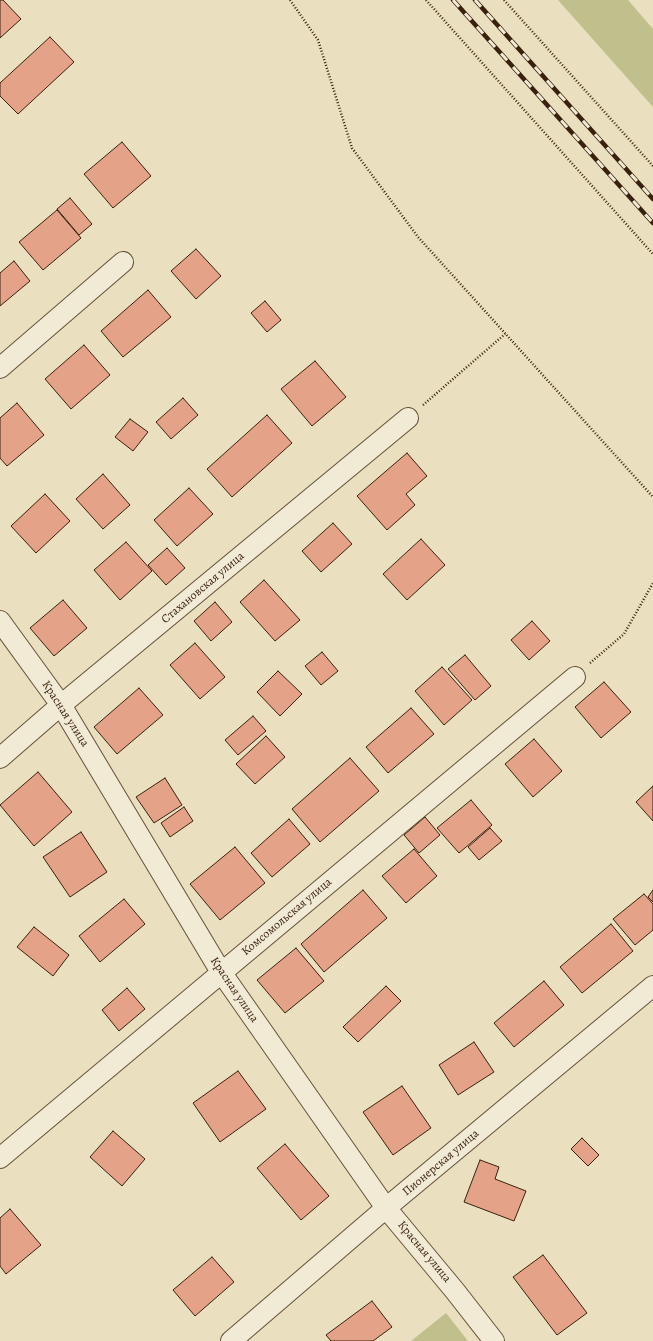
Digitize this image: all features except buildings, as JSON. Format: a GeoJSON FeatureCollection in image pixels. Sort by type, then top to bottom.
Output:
{"type":"FeatureCollection","features":[{"type":"Feature","properties":{"kind":"street"},"geometry":{"type":"LineString","coordinates":[[0,368],[123,262]]}},
{"type":"Feature","properties":{"kind":"street","name":"Стахановская улица"},"geometry":{"type":"LineString","coordinates":[[0,758],[61,705],[408,418]]}},
{"type":"Feature","properties":{"kind":"street","name":"Красная улица"},"geometry":{"type":"LineString","coordinates":[[0,621],[61,705],[221,972],[386,1208],[455,1291],[494,1341]]}},
{"type":"Feature","properties":{"kind":"street","name":"Комсомольская улица"},"geometry":{"type":"LineString","coordinates":[[0,1158],[575,677]]}},
{"type":"Feature","properties":{"kind":"street","name":"Пионерская улица"},"geometry":{"type":"LineString","coordinates":[[231,1341],[386,1208],[653,986]]}},
{"type":"Feature","properties":{"kind":"path"},"geometry":{"type":"LineString","coordinates":[[290,0],[318,40],[352,148],[418,237],[653,497]]}},
{"type":"Feature","properties":{"kind":"path"},"geometry":{"type":"LineString","coordinates":[[426,0],[653,254]]}},
{"type":"Feature","properties":{"kind":"path"},"geometry":{"type":"LineString","coordinates":[[504,0],[653,166]]}},
{"type":"Feature","properties":{"kind":"path"},"geometry":{"type":"LineString","coordinates":[[408,418],[505,334]]}},
{"type":"Feature","properties":{"kind":"path"},"geometry":{"type":"LineString","coordinates":[[575,677],[624,634],[653,583]]}},
{"type":"Feature","properties":{"kind":"green space"},"geometry":{"type":"Polygon","coordinates":[[[558,0],[628,0],[653,29],[653,107],[558,0]]]}},
{"type":"Feature","properties":{"kind":"green space"},"geometry":{"type":"Polygon","coordinates":[[[446,1313],[468,1341],[411,1341],[446,1313]]]}},
{"type":"Feature","properties":{"kind":"railway"},"geometry":{"type":"LineString","coordinates":[[453,0],[653,223]]}},
{"type":"Feature","properties":{"kind":"railway"},"geometry":{"type":"LineString","coordinates":[[475,0],[653,199]]}}]}
